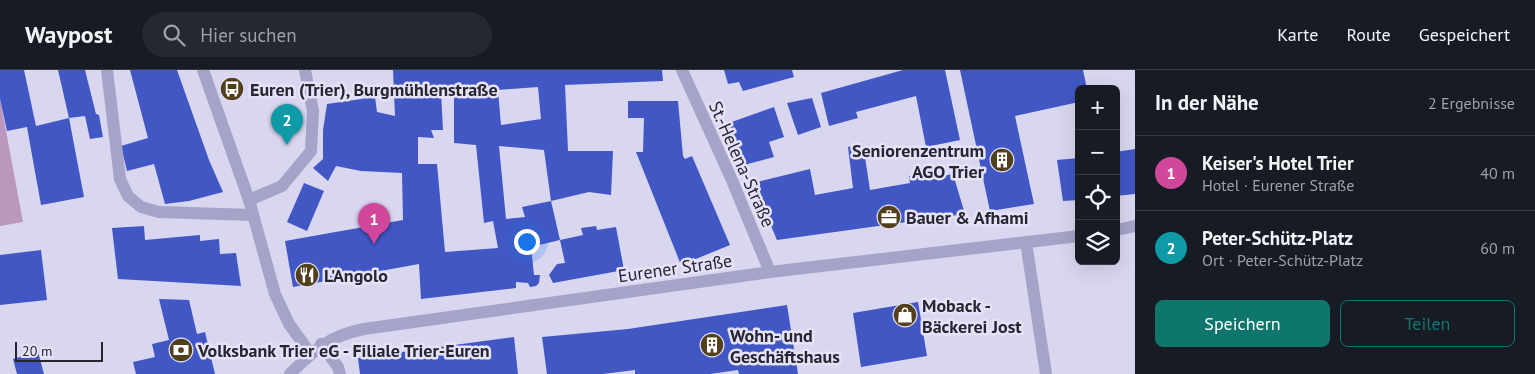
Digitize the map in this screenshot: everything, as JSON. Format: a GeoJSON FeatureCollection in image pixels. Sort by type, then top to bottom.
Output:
{"type":"FeatureCollection","features":[{"type":"Feature","properties":{"kind":"street"},"geometry":{"type":"LineString","coordinates":[[107,70],[120,179],[128,196],[140,207],[159,212],[252,215]]}},
{"type":"Feature","properties":{"kind":"street"},"geometry":{"type":"LineString","coordinates":[[203,70],[249,200],[275,294],[289,324],[311,354]]}},
{"type":"Feature","properties":{"kind":"street"},"geometry":{"type":"LineString","coordinates":[[249,200],[282,186],[312,151],[313,110],[305,70]]}},
{"type":"Feature","properties":{"kind":"street","name":"St.-Helena-Straße"},"geometry":{"type":"LineString","coordinates":[[682,70],[731,178],[770,272]]}},
{"type":"Feature","properties":{"kind":"street"},"geometry":{"type":"LineString","coordinates":[[1120,229],[1135,226]]}},
{"type":"Feature","properties":{"kind":"street","name":"Eurener Straße"},"geometry":{"type":"LineString","coordinates":[[290,374],[321,344],[342,334],[364,329],[770,272],[1075,236]]}},
{"type":"Feature","properties":{"kind":"street"},"geometry":{"type":"LineString","coordinates":[[1026,242],[1046,374]]}},
{"type":"Feature","properties":{"kind":"street"},"geometry":{"type":"LineString","coordinates":[[321,344],[338,367],[340,374]]}},
{"type":"Feature","properties":{"kind":"shaded area"},"geometry":{"type":"Polygon","coordinates":[[[0,99],[23,222],[0,226],[0,99]]]}},
{"type":"Feature","properties":{"kind":"building"},"geometry":{"type":"Polygon","coordinates":[[[0,70],[24,70],[36,126],[69,118],[84,197],[41,205],[27,127],[7,131],[0,99],[0,70]]]}},
{"type":"Feature","properties":{"kind":"building"},"geometry":{"type":"Polygon","coordinates":[[[58,70],[85,70],[96,114],[99,115],[103,137],[90,139],[85,116],[69,118],[58,70]]]}},
{"type":"Feature","properties":{"kind":"building"},"geometry":{"type":"Polygon","coordinates":[[[130,70],[177,70],[209,160],[223,192],[189,201],[165,204],[154,164],[127,171],[121,146],[148,138],[130,70]]]}},
{"type":"Feature","properties":{"kind":"building"},"geometry":{"type":"Polygon","coordinates":[[[393,70],[662,70],[663,81],[565,85],[568,151],[613,151],[611,195],[589,192],[551,201],[560,240],[531,247],[534,275],[540,275],[539,283],[536,286],[530,287],[528,283],[516,282],[516,288],[421,299],[419,264],[293,287],[285,241],[403,220],[402,173],[361,171],[336,166],[328,181],[313,168],[323,159],[323,130],[327,104],[375,97],[377,112],[395,116],[393,70]],[[538,87],[498,90],[501,125],[541,119],[538,87]],[[454,91],[441,92],[443,130],[431,130],[434,138],[418,137],[418,164],[437,164],[445,252],[498,248],[493,221],[484,223],[476,145],[454,143],[454,91]],[[499,146],[506,219],[525,217],[522,207],[551,201],[544,150],[499,146]]]}},
{"type":"Feature","properties":{"kind":"building"},"geometry":{"type":"Polygon","coordinates":[[[724,70],[792,70],[794,77],[743,91],[739,82],[728,84],[724,70]]]}},
{"type":"Feature","properties":{"kind":"building"},"geometry":{"type":"Polygon","coordinates":[[[903,70],[945,70],[960,140],[926,147],[916,96],[856,112],[858,118],[829,126],[821,93],[903,70]]]}},
{"type":"Feature","properties":{"kind":"building","name":"Seniorenzentrum AGO Trier"},"geometry":{"type":"Polygon","coordinates":[[[960,70],[1083,70],[1086,85],[1075,85],[1075,103],[1015,116],[1034,204],[990,211],[960,70]]]}},
{"type":"Feature","properties":{"kind":"building"},"geometry":{"type":"Polygon","coordinates":[[[812,98],[821,127],[798,135],[787,103],[812,98]]]}},
{"type":"Feature","properties":{"kind":"building"},"geometry":{"type":"Polygon","coordinates":[[[628,101],[678,101],[683,156],[685,159],[692,156],[730,245],[681,265],[636,152],[643,152],[644,118],[628,118],[628,101]]]}},
{"type":"Feature","properties":{"kind":"building"},"geometry":{"type":"Polygon","coordinates":[[[774,107],[784,137],[769,142],[774,157],[744,165],[729,123],[774,107]]]}},
{"type":"Feature","properties":{"kind":"building"},"geometry":{"type":"Polygon","coordinates":[[[863,144],[870,190],[910,183],[909,176],[921,175],[921,180],[953,174],[965,214],[777,240],[753,183],[810,169],[815,195],[853,188],[848,147],[863,144]]]}},
{"type":"Feature","properties":{"kind":"building"},"geometry":{"type":"Polygon","coordinates":[[[1135,149],[1135,194],[1120,196],[1120,151],[1135,149]]]}},
{"type":"Feature","properties":{"kind":"building"},"geometry":{"type":"Polygon","coordinates":[[[1075,158],[1075,200],[1063,201],[1057,160],[1075,158]]]}},
{"type":"Feature","properties":{"kind":"building"},"geometry":{"type":"Polygon","coordinates":[[[304,183],[324,191],[307,231],[287,222],[304,183]]]}},
{"type":"Feature","properties":{"kind":"building"},"geometry":{"type":"Polygon","coordinates":[[[144,226],[145,240],[200,235],[200,241],[219,239],[220,254],[236,253],[241,286],[118,279],[112,228],[144,226]]]}},
{"type":"Feature","properties":{"kind":"building"},"geometry":{"type":"Polygon","coordinates":[[[596,226],[597,230],[616,227],[624,270],[553,283],[549,275],[557,264],[565,263],[560,240],[583,235],[581,228],[596,226]]]}},
{"type":"Feature","properties":{"kind":"building"},"geometry":{"type":"Polygon","coordinates":[[[41,250],[47,300],[0,305],[0,255],[41,250]]]}},
{"type":"Feature","properties":{"kind":"building","name":"Volksbank Trier eG - Filiale Trier-Euren"},"geometry":{"type":"Polygon","coordinates":[[[159,299],[189,300],[197,334],[205,332],[215,374],[136,374],[133,362],[155,357],[152,344],[169,340],[159,299]]]}},
{"type":"Feature","properties":{"kind":"building"},"geometry":{"type":"Polygon","coordinates":[[[918,302],[927,356],[861,367],[853,313],[918,302]]]}},
{"type":"Feature","properties":{"kind":"building","name":"Wohn- und Geschäftshaus"},"geometry":{"type":"Polygon","coordinates":[[[787,305],[798,374],[739,374],[738,370],[710,374],[635,374],[635,370],[603,374],[547,374],[542,337],[628,329],[787,305]]]}},
{"type":"Feature","properties":{"kind":"building"},"geometry":{"type":"Polygon","coordinates":[[[514,337],[518,374],[360,374],[358,358],[514,337]]]}},
{"type":"Feature","properties":{"kind":"building"},"geometry":{"type":"Polygon","coordinates":[[[38,352],[44,374],[17,374],[13,359],[38,352]]]}},
{"type":"Feature","properties":{"kind":"place","name":"Euren (Trier), Burgmühlenstraße"},"geometry":{"type":"Point","coordinates":[232,89]}},
{"type":"Feature","properties":{"kind":"place","name":"Peter-Schütz-Platz"},"geometry":{"type":"Point","coordinates":[287,145]}},
{"type":"Feature","properties":{"kind":"place","name":"Seniorenzentrum AGO Trier"},"geometry":{"type":"Point","coordinates":[1002,160]}},
{"type":"Feature","properties":{"kind":"place","name":"Bauer & Afhami"},"geometry":{"type":"Point","coordinates":[889,217]}},
{"type":"Feature","properties":{"kind":"place","name":"Keiser's Hotel Trier"},"geometry":{"type":"Point","coordinates":[374,244]}},
{"type":"Feature","properties":{"kind":"place","name":"L'Angolo"},"geometry":{"type":"Point","coordinates":[307,275]}},
{"type":"Feature","properties":{"kind":"place","name":"Moback - Bäckerei Jost"},"geometry":{"type":"Point","coordinates":[905,315]}},
{"type":"Feature","properties":{"kind":"place","name":"Wohn- und Geschäftshaus"},"geometry":{"type":"Point","coordinates":[712,345]}},
{"type":"Feature","properties":{"kind":"place","name":"Volksbank Trier eG - Filiale Trier-Euren"},"geometry":{"type":"Point","coordinates":[181,350]}}]}
